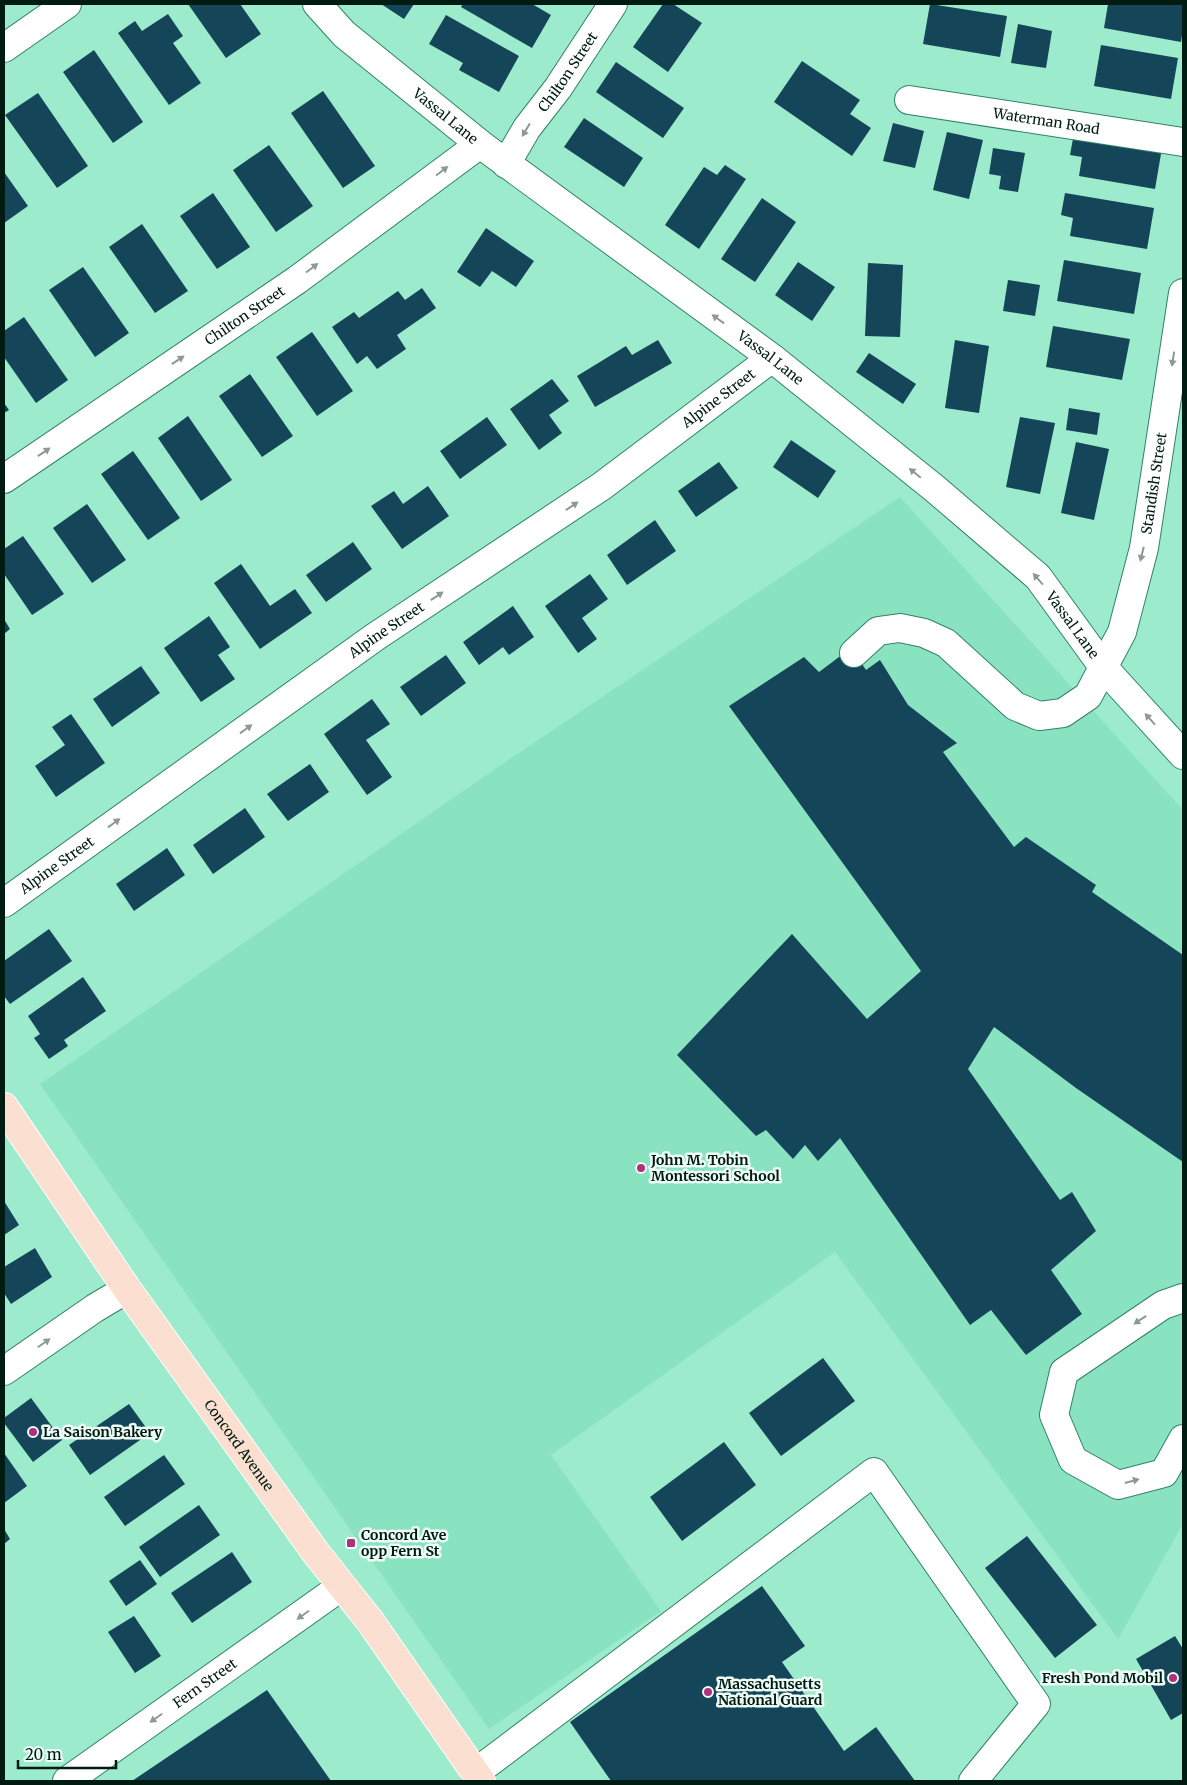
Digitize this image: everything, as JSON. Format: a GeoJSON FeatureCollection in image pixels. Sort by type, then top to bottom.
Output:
{"type":"FeatureCollection","features":[{"type":"Feature","properties":{"kind":"main road","name":"Concord Avenue"},"geometry":{"type":"LineString","coordinates":[[4,1107],[127,1289],[316,1553],[370,1621],[478,1777]]}},
{"type":"Feature","properties":{"kind":"street"},"geometry":{"type":"LineString","coordinates":[[4,48],[67,4]]}},
{"type":"Feature","properties":{"kind":"street","name":"Vassal Lane"},"geometry":{"type":"LineString","coordinates":[[317,4],[344,34],[480,144],[772,358],[934,488],[1038,577],[1104,668],[1183,755]]}},
{"type":"Feature","properties":{"kind":"street","name":"Chilton Street"},"geometry":{"type":"LineString","coordinates":[[506,164],[527,128],[558,88],[613,4]]}},
{"type":"Feature","properties":{"kind":"street","name":"Waterman Road"},"geometry":{"type":"LineString","coordinates":[[909,100],[1183,142]]}},
{"type":"Feature","properties":{"kind":"street","name":"Chilton Street"},"geometry":{"type":"LineString","coordinates":[[4,479],[297,280],[480,144]]}},
{"type":"Feature","properties":{"kind":"street","name":"Standish Street"},"geometry":{"type":"LineString","coordinates":[[854,653],[878,631],[900,628],[924,633],[946,643],[1015,706],[1039,716],[1063,713],[1088,696],[1122,632],[1144,548],[1183,293]]}},
{"type":"Feature","properties":{"kind":"street","name":"Alpine Street"},"geometry":{"type":"LineString","coordinates":[[4,903],[375,637],[602,486],[772,358]]}},
{"type":"Feature","properties":{"kind":"street"},"geometry":{"type":"LineString","coordinates":[[4,1371],[95,1308],[127,1289]]}},
{"type":"Feature","properties":{"kind":"street"},"geometry":{"type":"LineString","coordinates":[[1183,1298],[1163,1305],[1064,1372],[1054,1415],[1073,1460],[1118,1485],[1164,1473],[1183,1440]]}},
{"type":"Feature","properties":{"kind":"street"},"geometry":{"type":"LineString","coordinates":[[478,1777],[874,1472],[1036,1704],[973,1781]]}},
{"type":"Feature","properties":{"kind":"street","name":"Fern Street"},"geometry":{"type":"LineString","coordinates":[[67,1781],[342,1586]]}},
{"type":"Feature","properties":{"kind":"shaded area","name":"John M. Tobin Montessori School"},"geometry":{"type":"Polygon","coordinates":[[[900,497],[1183,810],[1183,1524],[1118,1639],[835,1252],[551,1455],[661,1611],[489,1729],[40,1084],[495,769],[900,497]]]}},
{"type":"Feature","properties":{"kind":"building"},"geometry":{"type":"Polygon","coordinates":[[[188,4],[240,4],[261,34],[226,58],[188,4]]]}},
{"type":"Feature","properties":{"kind":"building"},"geometry":{"type":"Polygon","coordinates":[[[381,4],[414,4],[404,19],[381,4]]]}},
{"type":"Feature","properties":{"kind":"building"},"geometry":{"type":"Polygon","coordinates":[[[463,4],[532,4],[551,15],[532,48],[461,7],[463,4]]]}},
{"type":"Feature","properties":{"kind":"building"},"geometry":{"type":"Polygon","coordinates":[[[663,4],[673,4],[702,23],[668,72],[633,47],[663,4]]]}},
{"type":"Feature","properties":{"kind":"building"},"geometry":{"type":"Polygon","coordinates":[[[930,4],[1007,16],[1000,57],[923,44],[930,4]]]}},
{"type":"Feature","properties":{"kind":"building"},"geometry":{"type":"Polygon","coordinates":[[[1108,4],[1183,4],[1181,42],[1104,28],[1108,4]]]}},
{"type":"Feature","properties":{"kind":"building"},"geometry":{"type":"Polygon","coordinates":[[[168,14],[183,36],[173,43],[201,83],[169,105],[118,33],[135,21],[142,31],[168,14]]]}},
{"type":"Feature","properties":{"kind":"building"},"geometry":{"type":"Polygon","coordinates":[[[446,15],[519,56],[499,92],[459,70],[463,63],[429,44],[446,15]]]}},
{"type":"Feature","properties":{"kind":"building"},"geometry":{"type":"Polygon","coordinates":[[[1018,24],[1052,31],[1046,68],[1011,63],[1018,24]]]}},
{"type":"Feature","properties":{"kind":"building"},"geometry":{"type":"Polygon","coordinates":[[[1101,45],[1178,58],[1171,99],[1094,86],[1101,45]]]}},
{"type":"Feature","properties":{"kind":"building"},"geometry":{"type":"Polygon","coordinates":[[[94,50],[143,122],[113,143],[63,72],[94,50]]]}},
{"type":"Feature","properties":{"kind":"building"},"geometry":{"type":"Polygon","coordinates":[[[802,61],[860,100],[850,114],[871,128],[852,156],[774,102],[802,61]]]}},
{"type":"Feature","properties":{"kind":"building"},"geometry":{"type":"Polygon","coordinates":[[[616,62],[684,108],[663,138],[596,92],[616,62]]]}},
{"type":"Feature","properties":{"kind":"building"},"geometry":{"type":"Polygon","coordinates":[[[323,91],[375,166],[343,188],[291,113],[323,91]]]}},
{"type":"Feature","properties":{"kind":"building"},"geometry":{"type":"Polygon","coordinates":[[[38,93],[88,166],[57,188],[5,115],[38,93]]]}},
{"type":"Feature","properties":{"kind":"building"},"geometry":{"type":"Polygon","coordinates":[[[584,118],[643,158],[624,187],[564,147],[584,118]]]}},
{"type":"Feature","properties":{"kind":"building"},"geometry":{"type":"Polygon","coordinates":[[[893,123],[924,131],[915,168],[883,161],[893,123]]]}},
{"type":"Feature","properties":{"kind":"building"},"geometry":{"type":"Polygon","coordinates":[[[947,132],[983,140],[969,199],[933,190],[947,132]]]}},
{"type":"Feature","properties":{"kind":"building"},"geometry":{"type":"Polygon","coordinates":[[[1074,133],[1162,148],[1155,189],[1079,176],[1082,157],[1070,155],[1074,133]]]}},
{"type":"Feature","properties":{"kind":"building"},"geometry":{"type":"Polygon","coordinates":[[[269,145],[313,206],[276,232],[233,170],[269,145]]]}},
{"type":"Feature","properties":{"kind":"building"},"geometry":{"type":"Polygon","coordinates":[[[993,148],[1025,153],[1018,192],[999,189],[1001,176],[989,174],[993,148]]]}},
{"type":"Feature","properties":{"kind":"building"},"geometry":{"type":"Polygon","coordinates":[[[725,165],[746,179],[699,249],[665,225],[704,167],[717,175],[725,165]]]}},
{"type":"Feature","properties":{"kind":"building"},"geometry":{"type":"Polygon","coordinates":[[[4,172],[28,206],[4,223],[4,172]]]}},
{"type":"Feature","properties":{"kind":"building"},"geometry":{"type":"Polygon","coordinates":[[[213,193],[250,247],[217,269],[180,216],[213,193]]]}},
{"type":"Feature","properties":{"kind":"building"},"geometry":{"type":"Polygon","coordinates":[[[1065,193],[1154,208],[1147,249],[1070,236],[1073,218],[1061,215],[1065,193]]]}},
{"type":"Feature","properties":{"kind":"building"},"geometry":{"type":"Polygon","coordinates":[[[762,198],[796,222],[755,282],[721,259],[762,198]]]}},
{"type":"Feature","properties":{"kind":"building"},"geometry":{"type":"Polygon","coordinates":[[[142,224],[188,291],[155,313],[109,247],[142,224]]]}},
{"type":"Feature","properties":{"kind":"building"},"geometry":{"type":"Polygon","coordinates":[[[486,228],[534,261],[516,287],[492,271],[480,287],[457,272],[486,228]]]}},
{"type":"Feature","properties":{"kind":"building"},"geometry":{"type":"Polygon","coordinates":[[[1064,260],[1141,273],[1134,314],[1057,301],[1064,260]]]}},
{"type":"Feature","properties":{"kind":"building"},"geometry":{"type":"Polygon","coordinates":[[[798,262],[835,287],[812,321],[775,295],[798,262]]]}},
{"type":"Feature","properties":{"kind":"building"},"geometry":{"type":"Polygon","coordinates":[[[868,263],[903,265],[900,337],[865,336],[868,263]]]}},
{"type":"Feature","properties":{"kind":"building"},"geometry":{"type":"Polygon","coordinates":[[[83,267],[129,333],[95,357],[49,290],[83,267]]]}},
{"type":"Feature","properties":{"kind":"building"},"geometry":{"type":"Polygon","coordinates":[[[1008,280],[1040,285],[1035,316],[1003,311],[1008,280]]]}},
{"type":"Feature","properties":{"kind":"building"},"geometry":{"type":"Polygon","coordinates":[[[422,288],[436,308],[397,335],[406,349],[377,369],[367,356],[357,364],[332,327],[354,312],[359,318],[398,291],[405,300],[422,288]]]}},
{"type":"Feature","properties":{"kind":"building"},"geometry":{"type":"Polygon","coordinates":[[[24,317],[68,380],[36,403],[4,357],[4,331],[24,317]]]}},
{"type":"Feature","properties":{"kind":"building"},"geometry":{"type":"Polygon","coordinates":[[[1053,326],[1130,339],[1122,380],[1046,367],[1053,326]]]}},
{"type":"Feature","properties":{"kind":"building"},"geometry":{"type":"Polygon","coordinates":[[[312,332],[353,391],[317,416],[276,357],[312,332]]]}},
{"type":"Feature","properties":{"kind":"building"},"geometry":{"type":"Polygon","coordinates":[[[658,340],[672,363],[595,407],[577,376],[626,346],[632,355],[658,340]]]}},
{"type":"Feature","properties":{"kind":"building"},"geometry":{"type":"Polygon","coordinates":[[[955,340],[989,346],[979,413],[945,408],[955,340]]]}},
{"type":"Feature","properties":{"kind":"building"},"geometry":{"type":"Polygon","coordinates":[[[869,353],[916,384],[903,404],[856,372],[869,353]]]}},
{"type":"Feature","properties":{"kind":"building"},"geometry":{"type":"Polygon","coordinates":[[[250,374],[293,436],[262,457],[219,396],[250,374]]]}},
{"type":"Feature","properties":{"kind":"building"},"geometry":{"type":"Polygon","coordinates":[[[552,379],[569,401],[549,415],[562,433],[539,450],[510,409],[552,379]]]}},
{"type":"Feature","properties":{"kind":"building"},"geometry":{"type":"Polygon","coordinates":[[[4,403],[9,410],[4,413],[4,403]]]}},
{"type":"Feature","properties":{"kind":"building"},"geometry":{"type":"Polygon","coordinates":[[[1069,408],[1100,413],[1097,435],[1066,430],[1069,408]]]}},
{"type":"Feature","properties":{"kind":"building"},"geometry":{"type":"Polygon","coordinates":[[[188,416],[232,480],[201,501],[158,438],[188,416]]]}},
{"type":"Feature","properties":{"kind":"building"},"geometry":{"type":"Polygon","coordinates":[[[487,417],[507,445],[460,479],[440,451],[487,417]]]}},
{"type":"Feature","properties":{"kind":"building"},"geometry":{"type":"Polygon","coordinates":[[[1020,417],[1055,423],[1040,494],[1006,487],[1020,417]]]}},
{"type":"Feature","properties":{"kind":"building"},"geometry":{"type":"Polygon","coordinates":[[[791,440],[836,471],[818,498],[773,467],[791,440]]]}},
{"type":"Feature","properties":{"kind":"building"},"geometry":{"type":"Polygon","coordinates":[[[1076,442],[1109,449],[1094,520],[1061,513],[1076,442]]]}},
{"type":"Feature","properties":{"kind":"building"},"geometry":{"type":"Polygon","coordinates":[[[133,451],[180,518],[148,540],[101,474],[133,451]]]}},
{"type":"Feature","properties":{"kind":"building"},"geometry":{"type":"Polygon","coordinates":[[[719,462],[738,488],[696,517],[678,491],[719,462]]]}},
{"type":"Feature","properties":{"kind":"building"},"geometry":{"type":"Polygon","coordinates":[[[428,486],[449,516],[402,549],[371,506],[394,491],[403,504],[428,486]]]}},
{"type":"Feature","properties":{"kind":"building"},"geometry":{"type":"Polygon","coordinates":[[[87,504],[126,560],[92,583],[53,528],[87,504]]]}},
{"type":"Feature","properties":{"kind":"building"},"geometry":{"type":"Polygon","coordinates":[[[655,520],[676,551],[627,585],[607,555],[655,520]]]}},
{"type":"Feature","properties":{"kind":"building"},"geometry":{"type":"Polygon","coordinates":[[[23,536],[64,594],[32,615],[4,574],[4,549],[23,536]]]}},
{"type":"Feature","properties":{"kind":"building"},"geometry":{"type":"Polygon","coordinates":[[[353,542],[372,569],[326,602],[306,575],[353,542]]]}},
{"type":"Feature","properties":{"kind":"building"},"geometry":{"type":"Polygon","coordinates":[[[241,564],[270,606],[295,589],[312,613],[260,649],[214,583],[241,564]]]}},
{"type":"Feature","properties":{"kind":"building"},"geometry":{"type":"Polygon","coordinates":[[[590,574],[608,599],[582,618],[597,639],[578,653],[545,606],[590,574]]]}},
{"type":"Feature","properties":{"kind":"building"},"geometry":{"type":"Polygon","coordinates":[[[513,606],[534,637],[509,655],[503,647],[479,665],[463,642],[513,606]]]}},
{"type":"Feature","properties":{"kind":"building"},"geometry":{"type":"Polygon","coordinates":[[[209,616],[230,647],[218,655],[235,679],[201,702],[164,648],[209,616]]]}},
{"type":"Feature","properties":{"kind":"building"},"geometry":{"type":"Polygon","coordinates":[[[4,619],[10,629],[4,634],[4,619]]]}},
{"type":"Feature","properties":{"kind":"building"},"geometry":{"type":"Polygon","coordinates":[[[851,648],[866,670],[880,660],[908,705],[957,743],[943,752],[1014,847],[1026,837],[1096,885],[1092,892],[1183,955],[1183,1162],[1076,1088],[994,1027],[968,1069],[1060,1200],[1072,1192],[1096,1231],[1051,1270],[1082,1314],[1026,1355],[991,1310],[970,1325],[840,1138],[818,1161],[805,1145],[793,1159],[766,1130],[756,1136],[677,1055],[792,934],[867,1019],[921,971],[729,706],[804,657],[819,672],[851,648]]]}},
{"type":"Feature","properties":{"kind":"building"},"geometry":{"type":"Polygon","coordinates":[[[446,655],[466,683],[421,716],[400,687],[446,655]]]}},
{"type":"Feature","properties":{"kind":"building"},"geometry":{"type":"Polygon","coordinates":[[[141,666],[160,693],[112,727],[93,699],[141,666]]]}},
{"type":"Feature","properties":{"kind":"building"},"geometry":{"type":"Polygon","coordinates":[[[372,699],[390,724],[366,740],[392,777],[367,795],[324,734],[372,699]]]}},
{"type":"Feature","properties":{"kind":"building"},"geometry":{"type":"Polygon","coordinates":[[[71,714],[105,763],[56,797],[35,766],[65,745],[52,727],[71,714]]]}},
{"type":"Feature","properties":{"kind":"building"},"geometry":{"type":"Polygon","coordinates":[[[310,764],[329,792],[288,821],[267,794],[310,764]]]}},
{"type":"Feature","properties":{"kind":"building"},"geometry":{"type":"Polygon","coordinates":[[[245,808],[265,837],[213,874],[193,845],[245,808]]]}},
{"type":"Feature","properties":{"kind":"building"},"geometry":{"type":"Polygon","coordinates":[[[167,848],[185,875],[134,911],[116,884],[167,848]]]}},
{"type":"Feature","properties":{"kind":"building"},"geometry":{"type":"Polygon","coordinates":[[[49,929],[72,961],[10,1004],[4,996],[4,961],[49,929]]]}},
{"type":"Feature","properties":{"kind":"building"},"geometry":{"type":"Polygon","coordinates":[[[83,977],[106,1011],[64,1040],[68,1046],[49,1059],[34,1038],[40,1034],[28,1016],[83,977]]]}},
{"type":"Feature","properties":{"kind":"building"},"geometry":{"type":"Polygon","coordinates":[[[4,1201],[19,1225],[4,1235],[4,1201]]]}},
{"type":"Feature","properties":{"kind":"building"},"geometry":{"type":"Polygon","coordinates":[[[35,1248],[52,1277],[11,1304],[4,1293],[4,1267],[35,1248]]]}},
{"type":"Feature","properties":{"kind":"building"},"geometry":{"type":"Polygon","coordinates":[[[823,1358],[855,1401],[781,1456],[749,1413],[823,1358]]]}},
{"type":"Feature","properties":{"kind":"building","name":"La Saison Bakery"},"geometry":{"type":"Polygon","coordinates":[[[31,1398],[62,1440],[33,1462],[4,1423],[4,1418],[31,1398]]]}},
{"type":"Feature","properties":{"kind":"building"},"geometry":{"type":"Polygon","coordinates":[[[129,1404],[150,1433],[90,1475],[69,1445],[129,1404]]]}},
{"type":"Feature","properties":{"kind":"building"},"geometry":{"type":"Polygon","coordinates":[[[724,1442],[756,1485],[682,1541],[650,1497],[724,1442]]]}},
{"type":"Feature","properties":{"kind":"building"},"geometry":{"type":"Polygon","coordinates":[[[4,1453],[27,1486],[4,1503],[4,1453]]]}},
{"type":"Feature","properties":{"kind":"building"},"geometry":{"type":"Polygon","coordinates":[[[164,1455],[185,1484],[125,1526],[104,1497],[164,1455]]]}},
{"type":"Feature","properties":{"kind":"building"},"geometry":{"type":"Polygon","coordinates":[[[199,1505],[220,1535],[160,1577],[139,1547],[199,1505]]]}},
{"type":"Feature","properties":{"kind":"building"},"geometry":{"type":"Polygon","coordinates":[[[4,1529],[10,1539],[4,1544],[4,1529]]]}},
{"type":"Feature","properties":{"kind":"building"},"geometry":{"type":"Polygon","coordinates":[[[1027,1536],[1097,1625],[1055,1658],[985,1568],[1027,1536]]]}},
{"type":"Feature","properties":{"kind":"building"},"geometry":{"type":"Polygon","coordinates":[[[232,1552],[252,1582],[192,1623],[171,1593],[232,1552]]]}},
{"type":"Feature","properties":{"kind":"building"},"geometry":{"type":"Polygon","coordinates":[[[140,1560],[157,1584],[126,1606],[109,1581],[140,1560]]]}},
{"type":"Feature","properties":{"kind":"building","name":"Massachusetts National Guard"},"geometry":{"type":"Polygon","coordinates":[[[762,1586],[805,1646],[782,1662],[844,1751],[876,1727],[915,1781],[611,1781],[570,1722],[762,1586]]]}},
{"type":"Feature","properties":{"kind":"building"},"geometry":{"type":"Polygon","coordinates":[[[134,1616],[161,1656],[135,1673],[108,1632],[134,1616]]]}},
{"type":"Feature","properties":{"kind":"building"},"geometry":{"type":"Polygon","coordinates":[[[1175,1636],[1183,1649],[1183,1713],[1171,1720],[1136,1659],[1175,1636]]]}},
{"type":"Feature","properties":{"kind":"building"},"geometry":{"type":"Polygon","coordinates":[[[267,1690],[331,1781],[132,1781],[267,1690]]]}},
{"type":"Feature","properties":{"kind":"place","name":"John M. Tobin Montessori School"},"geometry":{"type":"Point","coordinates":[641,1168]}},
{"type":"Feature","properties":{"kind":"place","name":"La Saison Bakery"},"geometry":{"type":"Point","coordinates":[33,1432]}},
{"type":"Feature","properties":{"kind":"place","name":"Concord Ave opp Fern St"},"geometry":{"type":"Point","coordinates":[351,1543]}},
{"type":"Feature","properties":{"kind":"place","name":"Fresh Pond Mobil"},"geometry":{"type":"Point","coordinates":[1173,1678]}},
{"type":"Feature","properties":{"kind":"place","name":"Massachusetts National Guard"},"geometry":{"type":"Point","coordinates":[708,1692]}}]}
